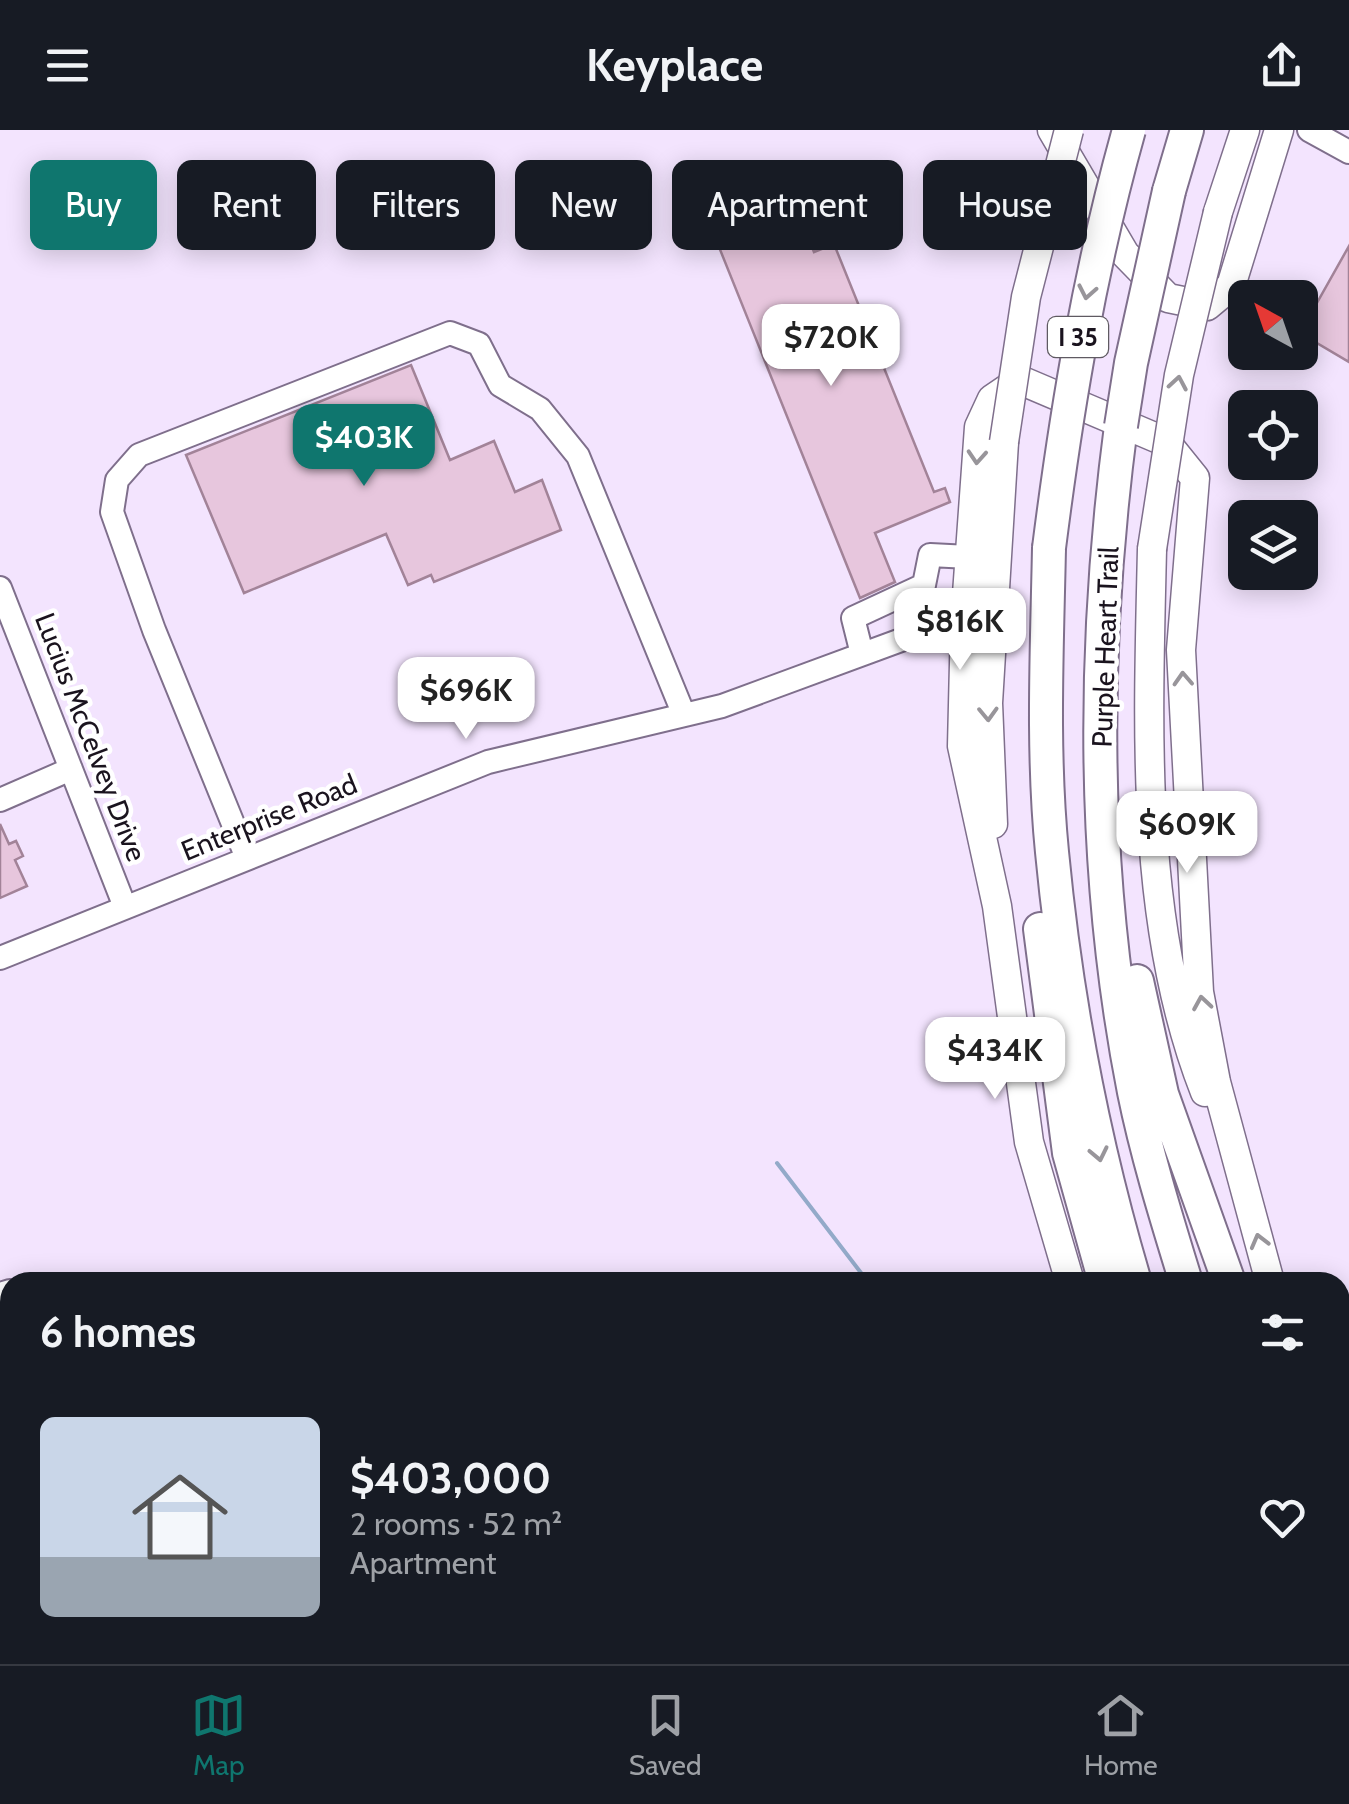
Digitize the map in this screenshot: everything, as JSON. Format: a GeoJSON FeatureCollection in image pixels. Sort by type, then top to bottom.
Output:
{"type":"FeatureCollection","features":[{"type":"Feature","properties":{"kind":"highway","name":"Purple Heart Trail"},"geometry":{"type":"LineString","coordinates":[[1129,130],[1096,248],[1070,379],[1049,548],[1046,748],[1052,851],[1078,1055],[1101,1168],[1132,1272]]}},
{"type":"Feature","properties":{"kind":"highway","name":"Purple Heart Trail"},"geometry":{"type":"LineString","coordinates":[[1183,1272],[1134,1091],[1102,849],[1100,745],[1111,507],[1131,363],[1186,130]]}},
{"type":"Feature","properties":{"kind":"highway"},"geometry":{"type":"LineString","coordinates":[[1052,851],[1038,916],[1050,1018],[1070,1153],[1102,1272]]}},
{"type":"Feature","properties":{"kind":"highway"},"geometry":{"type":"LineString","coordinates":[[1110,929],[1136,977],[1162,1094],[1225,1272]]}},
{"type":"Feature","properties":{"kind":"main road"},"geometry":{"type":"LineString","coordinates":[[1052,130],[1126,254],[1168,298],[1207,306],[1232,286],[1279,130]]}},
{"type":"Feature","properties":{"kind":"main road"},"geometry":{"type":"LineString","coordinates":[[997,906],[988,703],[1004,442],[1026,297],[1070,130]]}},
{"type":"Feature","properties":{"kind":"main road"},"geometry":{"type":"LineString","coordinates":[[1245,130],[1218,212],[1179,375],[1152,548],[1148,706],[1154,846],[1181,1032],[1248,1200]]}},
{"type":"Feature","properties":{"kind":"main road"},"geometry":{"type":"LineString","coordinates":[[1067,1272],[1029,1142],[997,906],[962,746],[964,622],[979,427],[992,399],[1020,380],[1166,442],[1195,478],[1181,650],[1200,992],[1216,1082],[1267,1272]]}},
{"type":"Feature","properties":{"kind":"street"},"geometry":{"type":"LineString","coordinates":[[1309,130],[1349,152]]}},
{"type":"Feature","properties":{"kind":"street"},"geometry":{"type":"LineString","coordinates":[[247,858],[154,630],[112,512],[117,480],[139,456],[450,333],[479,344],[500,385],[540,409],[578,456],[684,715]]}},
{"type":"Feature","properties":{"kind":"street"},"geometry":{"type":"LineString","coordinates":[[862,654],[852,618],[924,585],[930,556],[969,557]]}},
{"type":"Feature","properties":{"kind":"street","name":"Lucius McCelvey Drive"},"geometry":{"type":"LineString","coordinates":[[0,588],[126,907]]}},
{"type":"Feature","properties":{"kind":"street","name":"Enterprise Road"},"geometry":{"type":"LineString","coordinates":[[0,958],[488,762],[722,706],[862,654],[964,622]]}},
{"type":"Feature","properties":{"kind":"street"},"geometry":{"type":"LineString","coordinates":[[0,800],[71,769]]}},
{"type":"Feature","properties":{"kind":"building"},"geometry":{"type":"Polygon","coordinates":[[[1349,246],[1349,362],[1318,344],[1318,301],[1349,246]]]}},
{"type":"Feature","properties":{"kind":"building"},"geometry":{"type":"Polygon","coordinates":[[[720,250],[836,250],[934,492],[945,488],[950,502],[875,533],[895,582],[860,598],[720,250]]]}},
{"type":"Feature","properties":{"kind":"building"},"geometry":{"type":"Polygon","coordinates":[[[411,365],[450,460],[494,441],[515,492],[542,480],[561,530],[434,582],[431,575],[408,585],[386,534],[244,593],[186,455],[411,365]]]}},
{"type":"Feature","properties":{"kind":"building"},"geometry":{"type":"Polygon","coordinates":[[[0,824],[9,844],[16,841],[23,856],[15,860],[27,886],[0,898],[0,824]]]}},
{"type":"Feature","properties":{"kind":"waterway"},"geometry":{"type":"LineString","coordinates":[[777,1163],[860,1272]]}}]}
